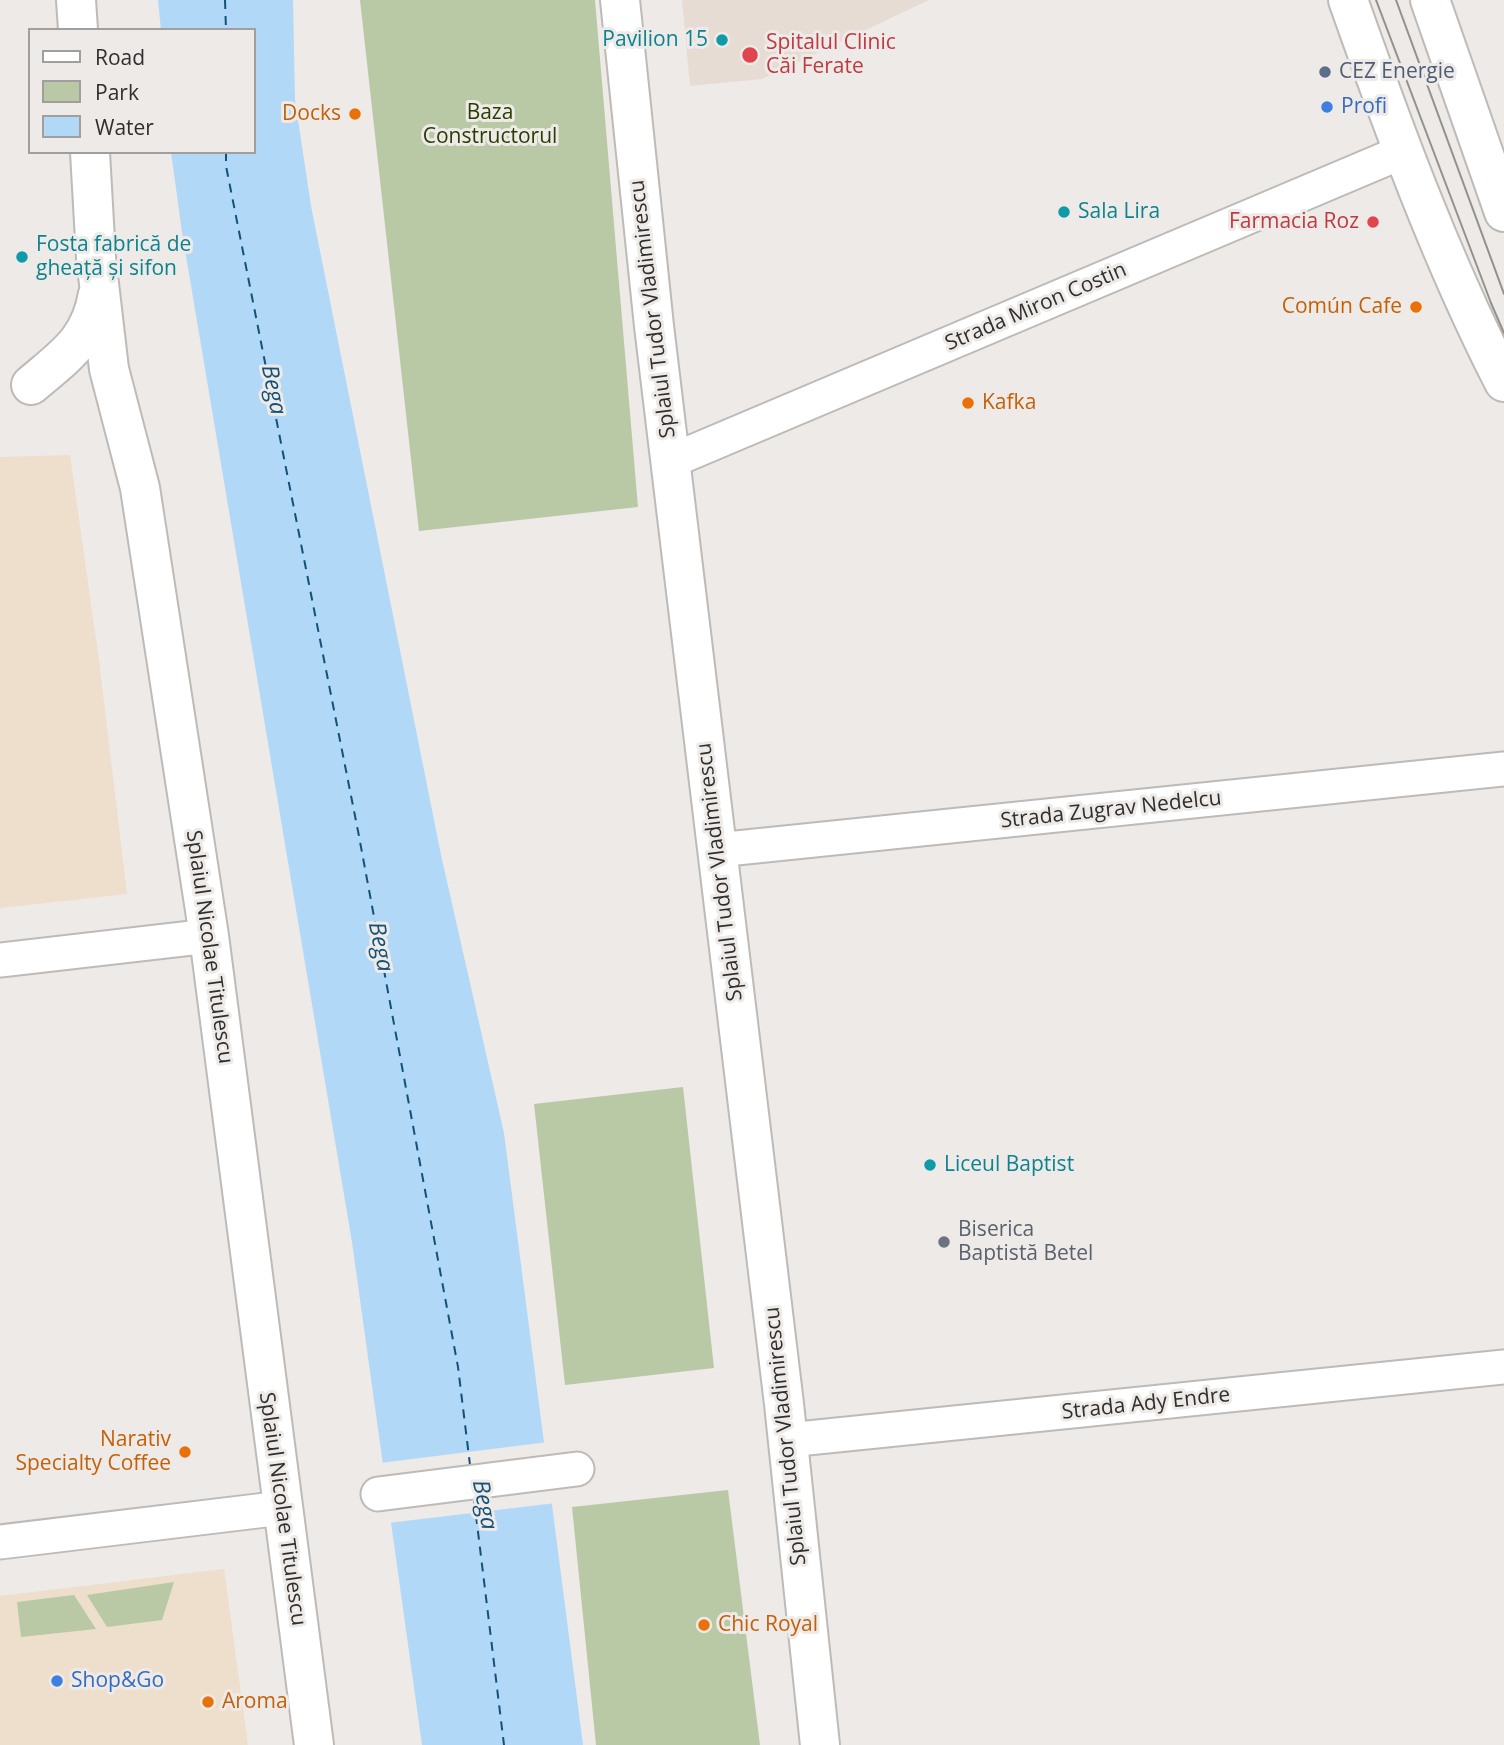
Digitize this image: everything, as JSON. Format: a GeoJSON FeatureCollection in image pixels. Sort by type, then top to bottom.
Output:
{"type":"FeatureCollection","features":[{"type":"Feature","properties":{"kind":"street"},"geometry":{"type":"LineString","coordinates":[[76,0],[78,28]]}},
{"type":"Feature","properties":{"kind":"street","name":"Splaiul Tudor Vladimirescu"},"geometry":{"type":"LineString","coordinates":[[620,0],[626,75],[671,461],[788,1440],[820,1745]]}},
{"type":"Feature","properties":{"kind":"street"},"geometry":{"type":"LineString","coordinates":[[1348,0],[1402,152],[1474,323],[1504,382]]}},
{"type":"Feature","properties":{"kind":"street"},"geometry":{"type":"LineString","coordinates":[[1430,0],[1500,188]]}},
{"type":"Feature","properties":{"kind":"street","name":"Strada Miron Costin"},"geometry":{"type":"LineString","coordinates":[[671,461],[1402,152]]}},
{"type":"Feature","properties":{"kind":"street","name":"Splaiul Nicolae Titulescu"},"geometry":{"type":"LineString","coordinates":[[90,154],[100,285],[110,369],[141,488],[209,936],[314,1745]]}},
{"type":"Feature","properties":{"kind":"street"},"geometry":{"type":"LineString","coordinates":[[15,386],[72,352],[86,332],[96,309],[100,285]]}},
{"type":"Feature","properties":{"kind":"street"},"geometry":{"type":"LineString","coordinates":[[15,386],[110,369]]}},
{"type":"Feature","properties":{"kind":"street","name":"Strada Zugrav Nedelcu"},"geometry":{"type":"LineString","coordinates":[[717,850],[1504,769]]}},
{"type":"Feature","properties":{"kind":"street"},"geometry":{"type":"LineString","coordinates":[[0,960],[209,936]]}},
{"type":"Feature","properties":{"kind":"street","name":"Strada Ady Endre"},"geometry":{"type":"LineString","coordinates":[[788,1440],[1504,1367]]}},
{"type":"Feature","properties":{"kind":"street"},"geometry":{"type":"LineString","coordinates":[[378,1494],[577,1469]]}},
{"type":"Feature","properties":{"kind":"street"},"geometry":{"type":"LineString","coordinates":[[0,1542],[282,1508]]}},
{"type":"Feature","properties":{"kind":"shaded area","name":"Spitalul Clinic Căi Ferate"},"geometry":{"type":"Polygon","coordinates":[[[682,0],[929,0],[762,79],[690,86],[682,0]]]}},
{"type":"Feature","properties":{"kind":"shaded area"},"geometry":{"type":"Polygon","coordinates":[[[70,455],[99,661],[127,894],[0,908],[0,457],[70,455]]]}},
{"type":"Feature","properties":{"kind":"shaded area"},"geometry":{"type":"Polygon","coordinates":[[[224,1569],[248,1745],[0,1745],[0,1596],[224,1569]]]}},
{"type":"Feature","properties":{"kind":"green space","name":"Baza Constructorul"},"geometry":{"type":"Polygon","coordinates":[[[360,0],[595,0],[638,507],[419,531],[360,0]]]}},
{"type":"Feature","properties":{"kind":"green space"},"geometry":{"type":"Polygon","coordinates":[[[683,1087],[714,1368],[565,1385],[534,1104],[683,1087]]]}},
{"type":"Feature","properties":{"kind":"green space"},"geometry":{"type":"Polygon","coordinates":[[[728,1490],[760,1745],[596,1745],[572,1507],[728,1490]]]}},
{"type":"Feature","properties":{"kind":"green space"},"geometry":{"type":"Polygon","coordinates":[[[174,1582],[162,1620],[107,1627],[87,1595],[174,1582]]]}},
{"type":"Feature","properties":{"kind":"green space"},"geometry":{"type":"Polygon","coordinates":[[[74,1595],[96,1629],[21,1637],[17,1602],[74,1595]]]}},
{"type":"Feature","properties":{"kind":"water","name":"Bega"},"geometry":{"type":"Polygon","coordinates":[[[158,0],[293,0],[295,100],[311,206],[441,855],[504,1133],[583,1745],[422,1745],[352,1242],[182,232],[171,154],[256,154],[256,28],[161,28],[158,0]]]}},
{"type":"Feature","properties":{"kind":"pier"},"geometry":{"type":"Polygon","coordinates":[[[548,1442],[556,1503],[388,1523],[380,1463],[548,1442]]]}},
{"type":"Feature","properties":{"kind":"ferry route"},"geometry":{"type":"LineString","coordinates":[[225,0],[226,28]]}},
{"type":"Feature","properties":{"kind":"ferry route"},"geometry":{"type":"LineString","coordinates":[[226,154],[226,166],[358,831],[458,1367],[470,1465]]}},
{"type":"Feature","properties":{"kind":"ferry route"},"geometry":{"type":"LineString","coordinates":[[474,1499],[504,1745]]}},
{"type":"Feature","properties":{"kind":"tram line"},"geometry":{"type":"LineString","coordinates":[[1376,0],[1504,333]]}},
{"type":"Feature","properties":{"kind":"tram line"},"geometry":{"type":"LineString","coordinates":[[1396,0],[1504,294]]}},
{"type":"Feature","properties":{"kind":"place","name":"Pavilion 15"},"geometry":{"type":"Point","coordinates":[722,40]}},
{"type":"Feature","properties":{"kind":"place","name":"Spitalul Clinic Căi Ferate"},"geometry":{"type":"Point","coordinates":[750,55]}},
{"type":"Feature","properties":{"kind":"place","name":"CEZ Energie"},"geometry":{"type":"Point","coordinates":[1325,72]}},
{"type":"Feature","properties":{"kind":"place","name":"Profi"},"geometry":{"type":"Point","coordinates":[1327,107]}},
{"type":"Feature","properties":{"kind":"place","name":"Docks"},"geometry":{"type":"Point","coordinates":[355,114]}},
{"type":"Feature","properties":{"kind":"place","name":"Sala Lira"},"geometry":{"type":"Point","coordinates":[1064,212]}},
{"type":"Feature","properties":{"kind":"place","name":"Farmacia Roz"},"geometry":{"type":"Point","coordinates":[1373,222]}},
{"type":"Feature","properties":{"kind":"place","name":"Fosta fabrică de gheață și sifon"},"geometry":{"type":"Point","coordinates":[22,257]}},
{"type":"Feature","properties":{"kind":"place","name":"Común Cafe"},"geometry":{"type":"Point","coordinates":[1416,307]}},
{"type":"Feature","properties":{"kind":"place","name":"Kafka"},"geometry":{"type":"Point","coordinates":[968,403]}},
{"type":"Feature","properties":{"kind":"place","name":"Liceul Baptist"},"geometry":{"type":"Point","coordinates":[930,1165]}},
{"type":"Feature","properties":{"kind":"place","name":"Biserica Baptistă Betel"},"geometry":{"type":"Point","coordinates":[944,1242]}},
{"type":"Feature","properties":{"kind":"place","name":"Narativ Specialty Coffee"},"geometry":{"type":"Point","coordinates":[185,1452]}},
{"type":"Feature","properties":{"kind":"place","name":"Chic Royal"},"geometry":{"type":"Point","coordinates":[704,1625]}},
{"type":"Feature","properties":{"kind":"place","name":"Shop&Go"},"geometry":{"type":"Point","coordinates":[57,1681]}},
{"type":"Feature","properties":{"kind":"place","name":"Aroma"},"geometry":{"type":"Point","coordinates":[208,1702]}}]}
